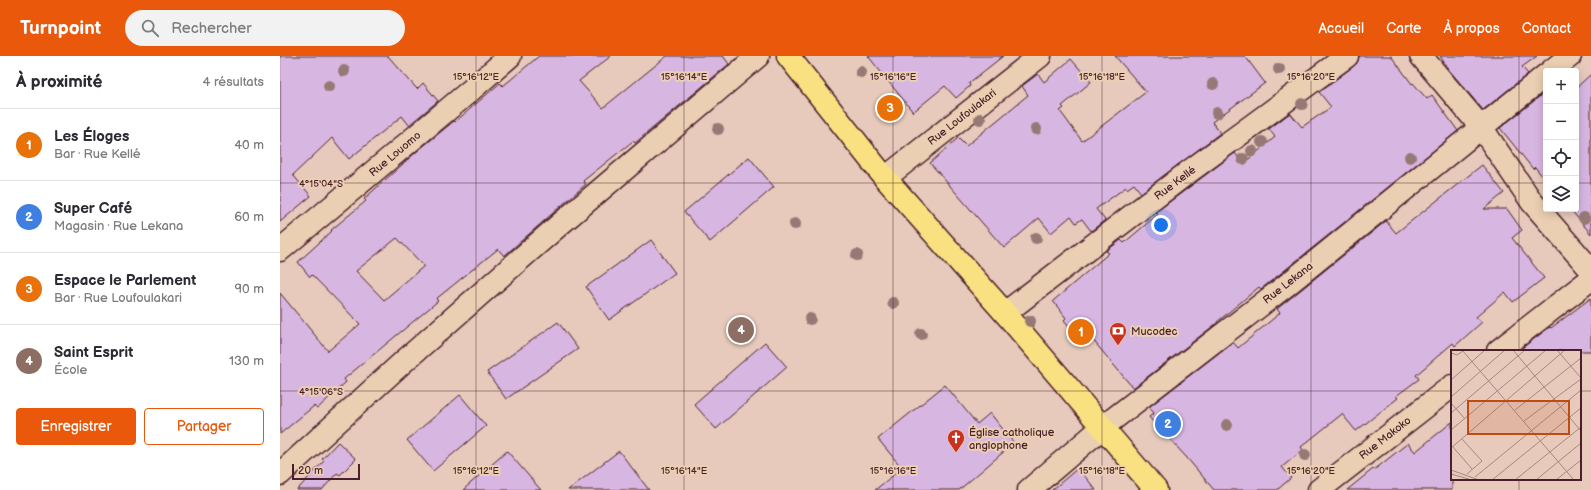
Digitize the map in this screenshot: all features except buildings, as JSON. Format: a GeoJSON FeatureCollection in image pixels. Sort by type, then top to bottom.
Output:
{"type":"FeatureCollection","features":[{"type":"Feature","properties":{"kind":"main road"},"geometry":{"type":"LineString","coordinates":[[788,56],[885,178],[1005,313],[1103,426],[1156,490]]}},
{"type":"Feature","properties":{"kind":"street","name":"Rue Louomo"},"geometry":{"type":"LineString","coordinates":[[280,250],[510,56]]}},
{"type":"Feature","properties":{"kind":"street"},"geometry":{"type":"LineString","coordinates":[[280,474],[408,358],[559,225],[758,56]]}},
{"type":"Feature","properties":{"kind":"street","name":"Rue Loufoulakari"},"geometry":{"type":"LineString","coordinates":[[885,178],[1040,56]]}},
{"type":"Feature","properties":{"kind":"street","name":"Rue Kellé"},"geometry":{"type":"LineString","coordinates":[[1005,313],[1187,173],[1347,56]]}},
{"type":"Feature","properties":{"kind":"street"},"geometry":{"type":"LineString","coordinates":[[1421,56],[1481,127],[1532,202],[1591,270]]}},
{"type":"Feature","properties":{"kind":"street"},"geometry":{"type":"LineString","coordinates":[[1555,68],[1570,56]]}},
{"type":"Feature","properties":{"kind":"street","name":"Rue Lekana"},"geometry":{"type":"LineString","coordinates":[[1029,490],[1103,426],[1288,284],[1543,77]]}},
{"type":"Feature","properties":{"kind":"street"},"geometry":{"type":"LineString","coordinates":[[1499,350],[1591,279]]}},
{"type":"Feature","properties":{"kind":"street","name":"Rue Makoko"},"geometry":{"type":"LineString","coordinates":[[1319,490],[1451,387]]}},
{"type":"Feature","properties":{"kind":"place","name":"Espace le Parlement"},"geometry":{"type":"Point","coordinates":[890,108]}},
{"type":"Feature","properties":{"kind":"place","name":"Saint Esprit"},"geometry":{"type":"Point","coordinates":[741,330]}},
{"type":"Feature","properties":{"kind":"place","name":"Les Éloges"},"geometry":{"type":"Point","coordinates":[1081,332]}},
{"type":"Feature","properties":{"kind":"place","name":"Mucodec"},"geometry":{"type":"Point","coordinates":[1118,346]}},
{"type":"Feature","properties":{"kind":"place","name":"Super Café"},"geometry":{"type":"Point","coordinates":[1168,424]}},
{"type":"Feature","properties":{"kind":"place","name":"Église catholique anglophone"},"geometry":{"type":"Point","coordinates":[956,453]}}]}
